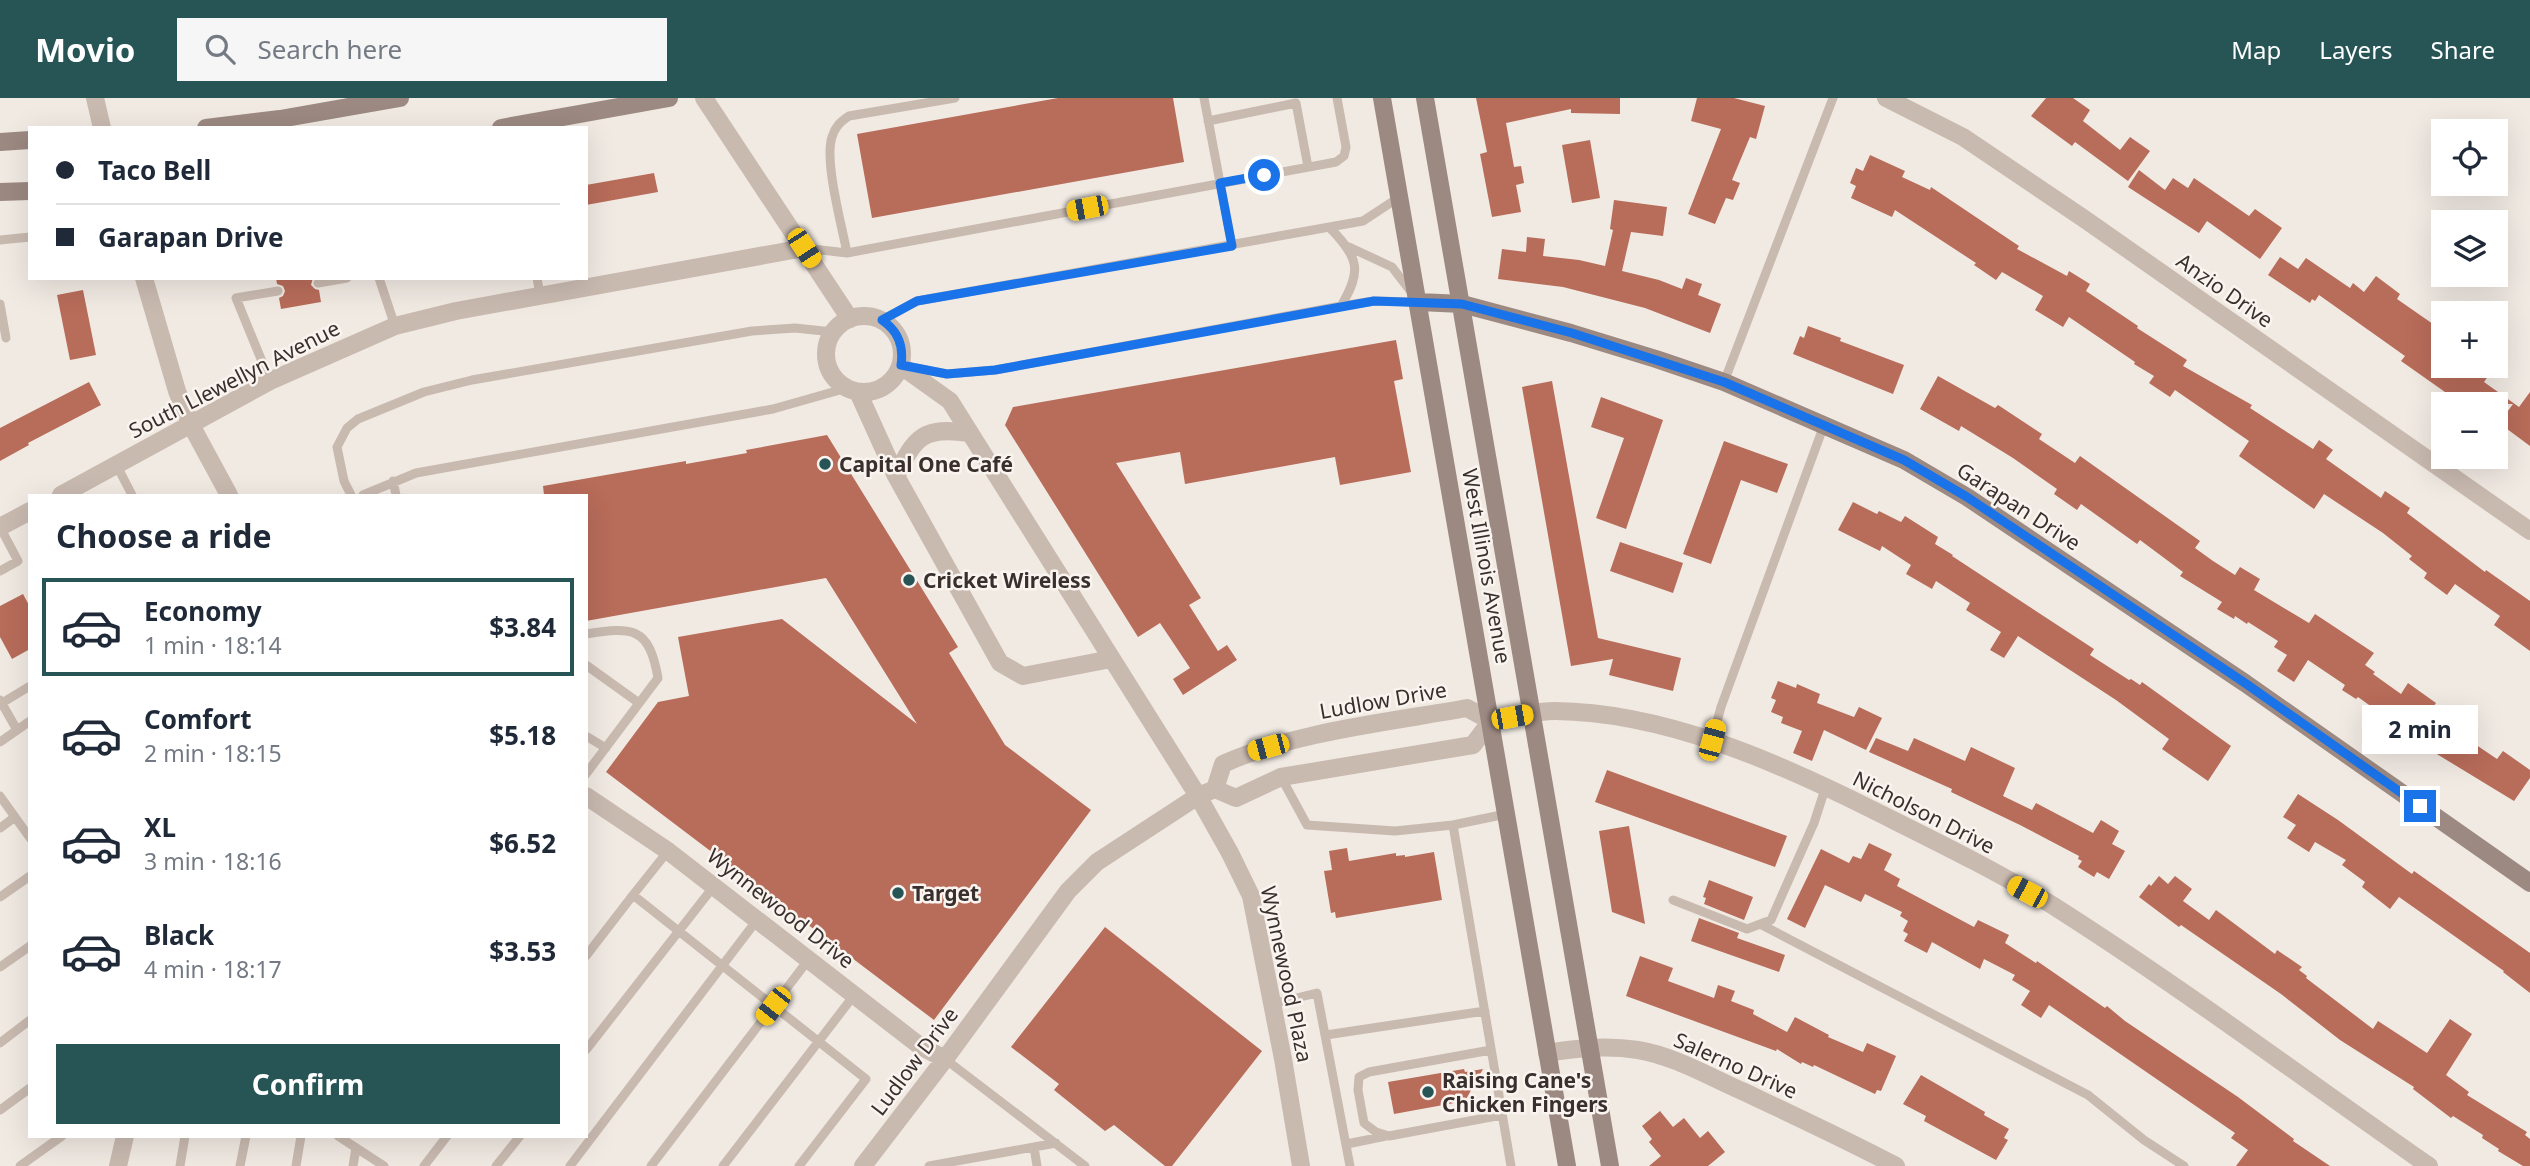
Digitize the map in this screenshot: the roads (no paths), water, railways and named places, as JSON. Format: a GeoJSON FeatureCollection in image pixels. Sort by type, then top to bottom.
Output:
{"type":"FeatureCollection","features":[{"type":"Feature","properties":{"kind":"main road"},"geometry":{"type":"LineString","coordinates":[[224,126],[280,120],[400,98]]}},
{"type":"Feature","properties":{"kind":"main road"},"geometry":{"type":"LineString","coordinates":[[513,126],[669,98]]}},
{"type":"Feature","properties":{"kind":"main road","name":"West Illinois Avenue"},"geometry":{"type":"LineString","coordinates":[[1382,98],[1567,1166]]}},
{"type":"Feature","properties":{"kind":"main road","name":"West Illinois Avenue"},"geometry":{"type":"LineString","coordinates":[[1425,98],[1611,1166]]}},
{"type":"Feature","properties":{"kind":"main road"},"geometry":{"type":"LineString","coordinates":[[0,142],[28,140]]}},
{"type":"Feature","properties":{"kind":"main road"},"geometry":{"type":"LineString","coordinates":[[0,192],[28,191]]}},
{"type":"Feature","properties":{"kind":"main road","name":"Garapan Drive"},"geometry":{"type":"LineString","coordinates":[[1419,302],[1462,304],[1572,333],[1724,382],[1904,460],[1967,497],[2245,683],[2530,883]]}},
{"type":"Feature","properties":{"kind":"street"},"geometry":{"type":"LineString","coordinates":[[95,98],[102,126]]}},
{"type":"Feature","properties":{"kind":"street"},"geometry":{"type":"LineString","coordinates":[[704,98],[850,319]]}},
{"type":"Feature","properties":{"kind":"street","name":"Anzio Drive"},"geometry":{"type":"LineString","coordinates":[[1886,98],[1963,137],[2530,531]]}},
{"type":"Feature","properties":{"kind":"street","name":"South Llewellyn Avenue"},"geometry":{"type":"LineString","coordinates":[[588,280],[804,248]]}},
{"type":"Feature","properties":{"kind":"street"},"geometry":{"type":"LineString","coordinates":[[145,280],[177,391],[190,423],[228,494]]}},
{"type":"Feature","properties":{"kind":"street","name":"South Llewellyn Avenue"},"geometry":{"type":"LineString","coordinates":[[63,494],[270,381],[395,326],[539,287],[587,280]]}},
{"type":"Feature","properties":{"kind":"street"},"geometry":{"type":"LineString","coordinates":[[853,390],[879,389],[889,384],[901,365],[901,345],[897,335],[882,320],[871,316],[850,319],[833,332],[828,342],[828,364],[832,374],[853,390],[895,475],[1000,663],[1023,676],[1111,659]]}},
{"type":"Feature","properties":{"kind":"street","name":"Wynnewood Plaza"},"geometry":{"type":"LineString","coordinates":[[901,365],[950,401],[1111,659],[1207,793],[1230,853],[1251,897],[1301,1166]]}},
{"type":"Feature","properties":{"kind":"street"},"geometry":{"type":"LineString","coordinates":[[895,475],[910,447],[921,437],[944,429],[969,433]]}},
{"type":"Feature","properties":{"kind":"street"},"geometry":{"type":"LineString","coordinates":[[0,527],[28,512]]}},
{"type":"Feature","properties":{"kind":"street","name":"Ludlow Drive"},"geometry":{"type":"LineString","coordinates":[[863,1166],[946,1059],[1068,891],[1097,862],[1207,793],[1223,764],[1249,752],[1305,738],[1467,708],[1491,721]]}},
{"type":"Feature","properties":{"kind":"street","name":"Nicholson Drive"},"geometry":{"type":"LineString","coordinates":[[1491,721],[1554,711],[1621,717],[1712,740],[1826,786],[1937,842],[2050,904],[2429,1166]]}},
{"type":"Feature","properties":{"kind":"street"},"geometry":{"type":"LineString","coordinates":[[1207,793],[1236,798],[1281,777],[1473,745],[1491,721]]}},
{"type":"Feature","properties":{"kind":"street","name":"Wynnewood Drive"},"geometry":{"type":"LineString","coordinates":[[588,797],[668,851],[920,1046],[946,1059]]}},
{"type":"Feature","properties":{"kind":"street","name":"Salerno Drive"},"geometry":{"type":"LineString","coordinates":[[1547,1053],[1589,1047],[1640,1050],[1680,1063],[1852,1142],[1896,1166]]}},
{"type":"Feature","properties":{"kind":"street"},"geometry":{"type":"LineString","coordinates":[[118,1166],[125,1138]]}},
{"type":"Feature","properties":{"kind":"lane"},"geometry":{"type":"LineString","coordinates":[[847,253],[830,162],[831,139],[837,125],[849,116],[955,98]]}},
{"type":"Feature","properties":{"kind":"lane"},"geometry":{"type":"LineString","coordinates":[[1203,98],[1232,246]]}},
{"type":"Feature","properties":{"kind":"lane"},"geometry":{"type":"LineString","coordinates":[[804,248],[847,253],[1336,162],[1345,156],[1346,148],[1337,98]]}},
{"type":"Feature","properties":{"kind":"lane"},"geometry":{"type":"LineString","coordinates":[[1724,382],[1833,98]]}},
{"type":"Feature","properties":{"kind":"lane"},"geometry":{"type":"LineString","coordinates":[[1208,121],[1296,103],[1308,167]]}},
{"type":"Feature","properties":{"kind":"lane"},"geometry":{"type":"LineString","coordinates":[[882,320],[917,301],[1331,229],[1363,221],[1398,198]]}},
{"type":"Feature","properties":{"kind":"lane"},"geometry":{"type":"LineString","coordinates":[[1331,229],[1349,247],[1392,267],[1419,302]]}},
{"type":"Feature","properties":{"kind":"lane"},"geometry":{"type":"LineString","coordinates":[[0,240],[28,237]]}},
{"type":"Feature","properties":{"kind":"lane"},"geometry":{"type":"LineString","coordinates":[[1341,306],[1353,285],[1355,267],[1349,247]]}},
{"type":"Feature","properties":{"kind":"lane"},"geometry":{"type":"LineString","coordinates":[[318,283],[335,280]]}},
{"type":"Feature","properties":{"kind":"lane"},"geometry":{"type":"LineString","coordinates":[[380,280],[395,326]]}},
{"type":"Feature","properties":{"kind":"lane"},"geometry":{"type":"LineString","coordinates":[[270,381],[236,298],[278,290]]}},
{"type":"Feature","properties":{"kind":"lane"},"geometry":{"type":"LineString","coordinates":[[901,365],[947,374],[995,370],[1341,306],[1374,301],[1419,302]]}},
{"type":"Feature","properties":{"kind":"lane"},"geometry":{"type":"LineString","coordinates":[[0,303],[6,338]]}},
{"type":"Feature","properties":{"kind":"lane"},"geometry":{"type":"LineString","coordinates":[[350,494],[344,481],[337,447],[347,428],[358,419],[424,392],[472,380],[752,331],[795,328],[833,332]]}},
{"type":"Feature","properties":{"kind":"lane"},"geometry":{"type":"LineString","coordinates":[[365,494],[416,473],[773,409],[853,390]]}},
{"type":"Feature","properties":{"kind":"lane"},"geometry":{"type":"LineString","coordinates":[[1712,740],[1721,708],[1824,424]]}},
{"type":"Feature","properties":{"kind":"lane"},"geometry":{"type":"LineString","coordinates":[[117,466],[131,494]]}},
{"type":"Feature","properties":{"kind":"lane"},"geometry":{"type":"LineString","coordinates":[[393,481],[396,494]]}},
{"type":"Feature","properties":{"kind":"lane"},"geometry":{"type":"LineString","coordinates":[[0,527],[18,561],[0,571]]}},
{"type":"Feature","properties":{"kind":"lane"},"geometry":{"type":"LineString","coordinates":[[588,634],[620,629],[642,636],[654,657],[659,678],[588,771]]}},
{"type":"Feature","properties":{"kind":"lane"},"geometry":{"type":"LineString","coordinates":[[588,666],[639,703]]}},
{"type":"Feature","properties":{"kind":"lane"},"geometry":{"type":"LineString","coordinates":[[17,730],[1,701],[28,688]]}},
{"type":"Feature","properties":{"kind":"lane"},"geometry":{"type":"LineString","coordinates":[[0,742],[28,722]]}},
{"type":"Feature","properties":{"kind":"lane"},"geometry":{"type":"LineString","coordinates":[[588,737],[606,748]]}},
{"type":"Feature","properties":{"kind":"lane"},"geometry":{"type":"LineString","coordinates":[[1281,777],[1307,825],[1395,831],[1453,825],[1506,814]]}},
{"type":"Feature","properties":{"kind":"lane"},"geometry":{"type":"LineString","coordinates":[[1673,900],[1747,929],[1771,920],[1814,823],[1826,786]]}},
{"type":"Feature","properties":{"kind":"lane"},"geometry":{"type":"LineString","coordinates":[[0,796],[28,835]]}},
{"type":"Feature","properties":{"kind":"lane"},"geometry":{"type":"LineString","coordinates":[[0,828],[15,817]]}},
{"type":"Feature","properties":{"kind":"lane"},"geometry":{"type":"LineString","coordinates":[[1453,825],[1511,1166]]}},
{"type":"Feature","properties":{"kind":"lane"},"geometry":{"type":"LineString","coordinates":[[588,953],[668,851]]}},
{"type":"Feature","properties":{"kind":"lane"},"geometry":{"type":"LineString","coordinates":[[0,897],[28,877]]}},
{"type":"Feature","properties":{"kind":"lane"},"geometry":{"type":"LineString","coordinates":[[588,1047],[714,886]]}},
{"type":"Feature","properties":{"kind":"lane"},"geometry":{"type":"LineString","coordinates":[[633,895],[866,1079],[799,1166]]}},
{"type":"Feature","properties":{"kind":"lane"},"geometry":{"type":"LineString","coordinates":[[570,1166],[758,919]]}},
{"type":"Feature","properties":{"kind":"lane"},"geometry":{"type":"LineString","coordinates":[[1760,923],[2088,1095],[2144,1140],[2185,1166]]}},
{"type":"Feature","properties":{"kind":"lane"},"geometry":{"type":"LineString","coordinates":[[0,967],[28,947]]}},
{"type":"Feature","properties":{"kind":"lane"},"geometry":{"type":"LineString","coordinates":[[651,1166],[809,959]]}},
{"type":"Feature","properties":{"kind":"lane"},"geometry":{"type":"LineString","coordinates":[[1272,1004],[1317,993],[1350,1166]]}},
{"type":"Feature","properties":{"kind":"lane"},"geometry":{"type":"LineString","coordinates":[[723,1166],[855,994]]}},
{"type":"Feature","properties":{"kind":"lane"},"geometry":{"type":"LineString","coordinates":[[1326,1035],[1485,1011]]}},
{"type":"Feature","properties":{"kind":"lane"},"geometry":{"type":"LineString","coordinates":[[0,1043],[28,1022]]}},
{"type":"Feature","properties":{"kind":"lane"},"geometry":{"type":"LineString","coordinates":[[1389,1136],[1376,1132],[1364,1123],[1358,1090],[1359,1077],[1369,1072],[1491,1050]]}},
{"type":"Feature","properties":{"kind":"lane"},"geometry":{"type":"LineString","coordinates":[[946,1059],[1084,1166]]}},
{"type":"Feature","properties":{"kind":"lane"},"geometry":{"type":"LineString","coordinates":[[0,1110],[28,1089]]}},
{"type":"Feature","properties":{"kind":"lane"},"geometry":{"type":"LineString","coordinates":[[1347,1144],[1502,1115]]}},
{"type":"Feature","properties":{"kind":"lane"},"geometry":{"type":"LineString","coordinates":[[20,1166],[59,1138]]}},
{"type":"Feature","properties":{"kind":"lane"},"geometry":{"type":"LineString","coordinates":[[180,1166],[185,1138]]}},
{"type":"Feature","properties":{"kind":"lane"},"geometry":{"type":"LineString","coordinates":[[240,1166],[246,1138]]}},
{"type":"Feature","properties":{"kind":"lane"},"geometry":{"type":"LineString","coordinates":[[296,1166],[301,1138]]}},
{"type":"Feature","properties":{"kind":"lane"},"geometry":{"type":"LineString","coordinates":[[341,1138],[384,1166]]}},
{"type":"Feature","properties":{"kind":"lane"},"geometry":{"type":"LineString","coordinates":[[424,1166],[445,1138]]}},
{"type":"Feature","properties":{"kind":"lane"},"geometry":{"type":"LineString","coordinates":[[496,1166],[518,1138]]}},
{"type":"Feature","properties":{"kind":"lane"},"geometry":{"type":"LineString","coordinates":[[929,1166],[982,1161],[1056,1143]]}},
{"type":"Feature","properties":{"kind":"lane"},"geometry":{"type":"LineString","coordinates":[[1034,1147],[1037,1166]]}},
{"type":"Feature","properties":{"kind":"lane"},"geometry":{"type":"LineString","coordinates":[[353,1166],[356,1148]]}},
{"type":"Feature","properties":{"kind":"place","name":"Capital One Café"},"geometry":{"type":"Point","coordinates":[825,464]}},
{"type":"Feature","properties":{"kind":"place","name":"Cricket Wireless"},"geometry":{"type":"Point","coordinates":[909,580]}},
{"type":"Feature","properties":{"kind":"place","name":"Target"},"geometry":{"type":"Point","coordinates":[898,893]}},
{"type":"Feature","properties":{"kind":"place","name":"Raising Cane's Chicken Fingers"},"geometry":{"type":"Point","coordinates":[1428,1092]}}]}
